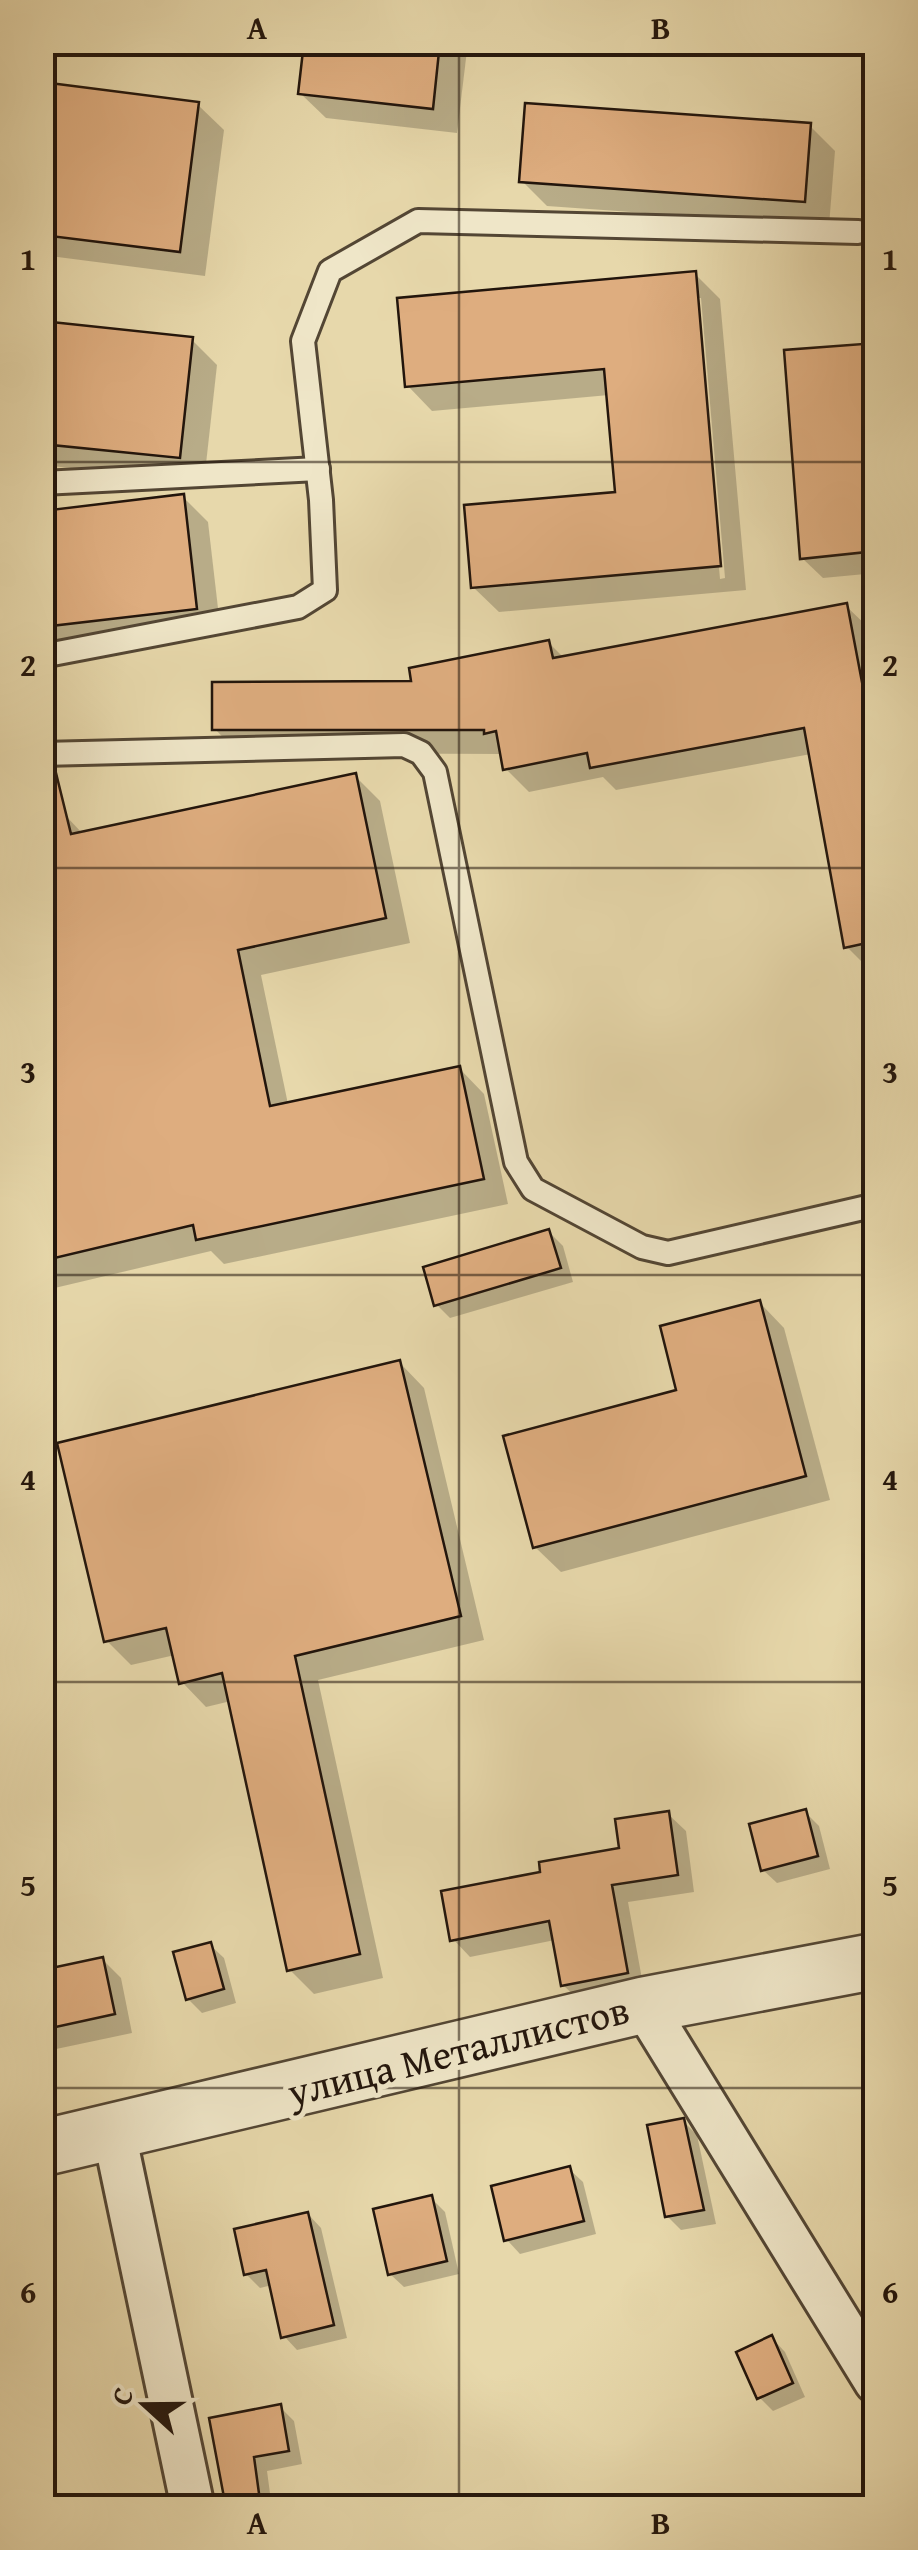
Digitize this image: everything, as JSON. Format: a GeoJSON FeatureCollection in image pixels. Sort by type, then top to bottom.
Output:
{"type":"FeatureCollection","features":[{"type":"Feature","properties":{"kind":"street","name":"улица Металлистов"},"geometry":{"type":"LineString","coordinates":[[42,2148],[644,2005],[876,1961]]}},
{"type":"Feature","properties":{"kind":"street"},"geometry":{"type":"LineString","coordinates":[[644,2005],[876,2382]]}},
{"type":"Feature","properties":{"kind":"street"},"geometry":{"type":"LineString","coordinates":[[114,2133],[193,2508]]}},
{"type":"Feature","properties":{"kind":"lane"},"geometry":{"type":"LineString","coordinates":[[42,656],[298,607],[324,590],[318,469],[303,341],[330,271],[418,220],[858,232]]}},
{"type":"Feature","properties":{"kind":"lane"},"geometry":{"type":"LineString","coordinates":[[42,484],[318,469]]}},
{"type":"Feature","properties":{"kind":"lane"},"geometry":{"type":"LineString","coordinates":[[42,754],[404,745],[421,753],[436,772],[516,1162],[533,1190],[642,1248],[668,1253],[876,1205]]}},
{"type":"Feature","properties":{"kind":"building"},"geometry":{"type":"Polygon","coordinates":[[[304,42],[440,42],[433,109],[298,94],[304,42]]]}},
{"type":"Feature","properties":{"kind":"building"},"geometry":{"type":"Polygon","coordinates":[[[42,82],[199,102],[180,252],[42,235],[42,82]]]}},
{"type":"Feature","properties":{"kind":"building"},"geometry":{"type":"Polygon","coordinates":[[[525,103],[811,123],[805,202],[519,182],[525,103]]]}},
{"type":"Feature","properties":{"kind":"building"},"geometry":{"type":"Polygon","coordinates":[[[696,271],[721,566],[471,588],[464,505],[615,492],[604,369],[405,387],[397,298],[696,271]]]}},
{"type":"Feature","properties":{"kind":"building"},"geometry":{"type":"Polygon","coordinates":[[[42,321],[193,337],[180,458],[42,444],[42,321]]]}},
{"type":"Feature","properties":{"kind":"building"},"geometry":{"type":"Polygon","coordinates":[[[876,343],[876,551],[800,559],[784,350],[876,343]]]}},
{"type":"Feature","properties":{"kind":"building"},"geometry":{"type":"Polygon","coordinates":[[[184,494],[197,609],[42,627],[42,511],[184,494]]]}},
{"type":"Feature","properties":{"kind":"building"},"geometry":{"type":"Polygon","coordinates":[[[847,603],[876,756],[876,941],[844,948],[804,728],[590,768],[587,753],[503,770],[496,731],[484,734],[484,730],[212,730],[212,682],[411,681],[409,668],[549,640],[553,658],[847,603]]]}},
{"type":"Feature","properties":{"kind":"building"},"geometry":{"type":"Polygon","coordinates":[[[42,769],[55,769],[71,834],[356,773],[386,918],[238,950],[270,1106],[460,1066],[484,1179],[196,1240],[193,1225],[42,1261],[42,769]]]}},
{"type":"Feature","properties":{"kind":"building"},"geometry":{"type":"Polygon","coordinates":[[[549,1229],[561,1268],[434,1306],[423,1267],[549,1229]]]}},
{"type":"Feature","properties":{"kind":"building"},"geometry":{"type":"Polygon","coordinates":[[[760,1300],[806,1476],[533,1548],[503,1436],[676,1390],[660,1326],[760,1300]]]}},
{"type":"Feature","properties":{"kind":"building"},"geometry":{"type":"Polygon","coordinates":[[[400,1360],[461,1616],[295,1656],[360,1954],[287,1971],[222,1673],[179,1684],[166,1628],[104,1642],[57,1443],[400,1360]]]}},
{"type":"Feature","properties":{"kind":"building"},"geometry":{"type":"Polygon","coordinates":[[[806,1809],[818,1856],[761,1871],[749,1824],[806,1809]]]}},
{"type":"Feature","properties":{"kind":"building"},"geometry":{"type":"Polygon","coordinates":[[[669,1811],[678,1875],[612,1885],[628,1973],[561,1986],[549,1921],[450,1941],[441,1891],[540,1872],[539,1862],[619,1848],[615,1819],[669,1811]]]}},
{"type":"Feature","properties":{"kind":"building"},"geometry":{"type":"Polygon","coordinates":[[[211,1942],[224,1989],[186,2000],[173,1952],[211,1942]]]}},
{"type":"Feature","properties":{"kind":"building"},"geometry":{"type":"Polygon","coordinates":[[[103,1957],[115,2014],[42,2030],[42,1970],[103,1957]]]}},
{"type":"Feature","properties":{"kind":"building"},"geometry":{"type":"Polygon","coordinates":[[[684,2118],[704,2210],[665,2217],[647,2125],[684,2118]]]}},
{"type":"Feature","properties":{"kind":"building"},"geometry":{"type":"Polygon","coordinates":[[[570,2166],[584,2221],[504,2241],[491,2186],[570,2166]]]}},
{"type":"Feature","properties":{"kind":"building"},"geometry":{"type":"Polygon","coordinates":[[[432,2195],[447,2261],[388,2275],[373,2209],[432,2195]]]}},
{"type":"Feature","properties":{"kind":"building"},"geometry":{"type":"Polygon","coordinates":[[[308,2212],[334,2325],[281,2338],[266,2270],[244,2275],[234,2229],[308,2212]]]}},
{"type":"Feature","properties":{"kind":"building"},"geometry":{"type":"Polygon","coordinates":[[[772,2335],[793,2383],[757,2399],[736,2352],[772,2335]]]}},
{"type":"Feature","properties":{"kind":"building"},"geometry":{"type":"Polygon","coordinates":[[[281,2404],[289,2451],[254,2457],[261,2508],[226,2508],[209,2418],[281,2404]]]}}]}
